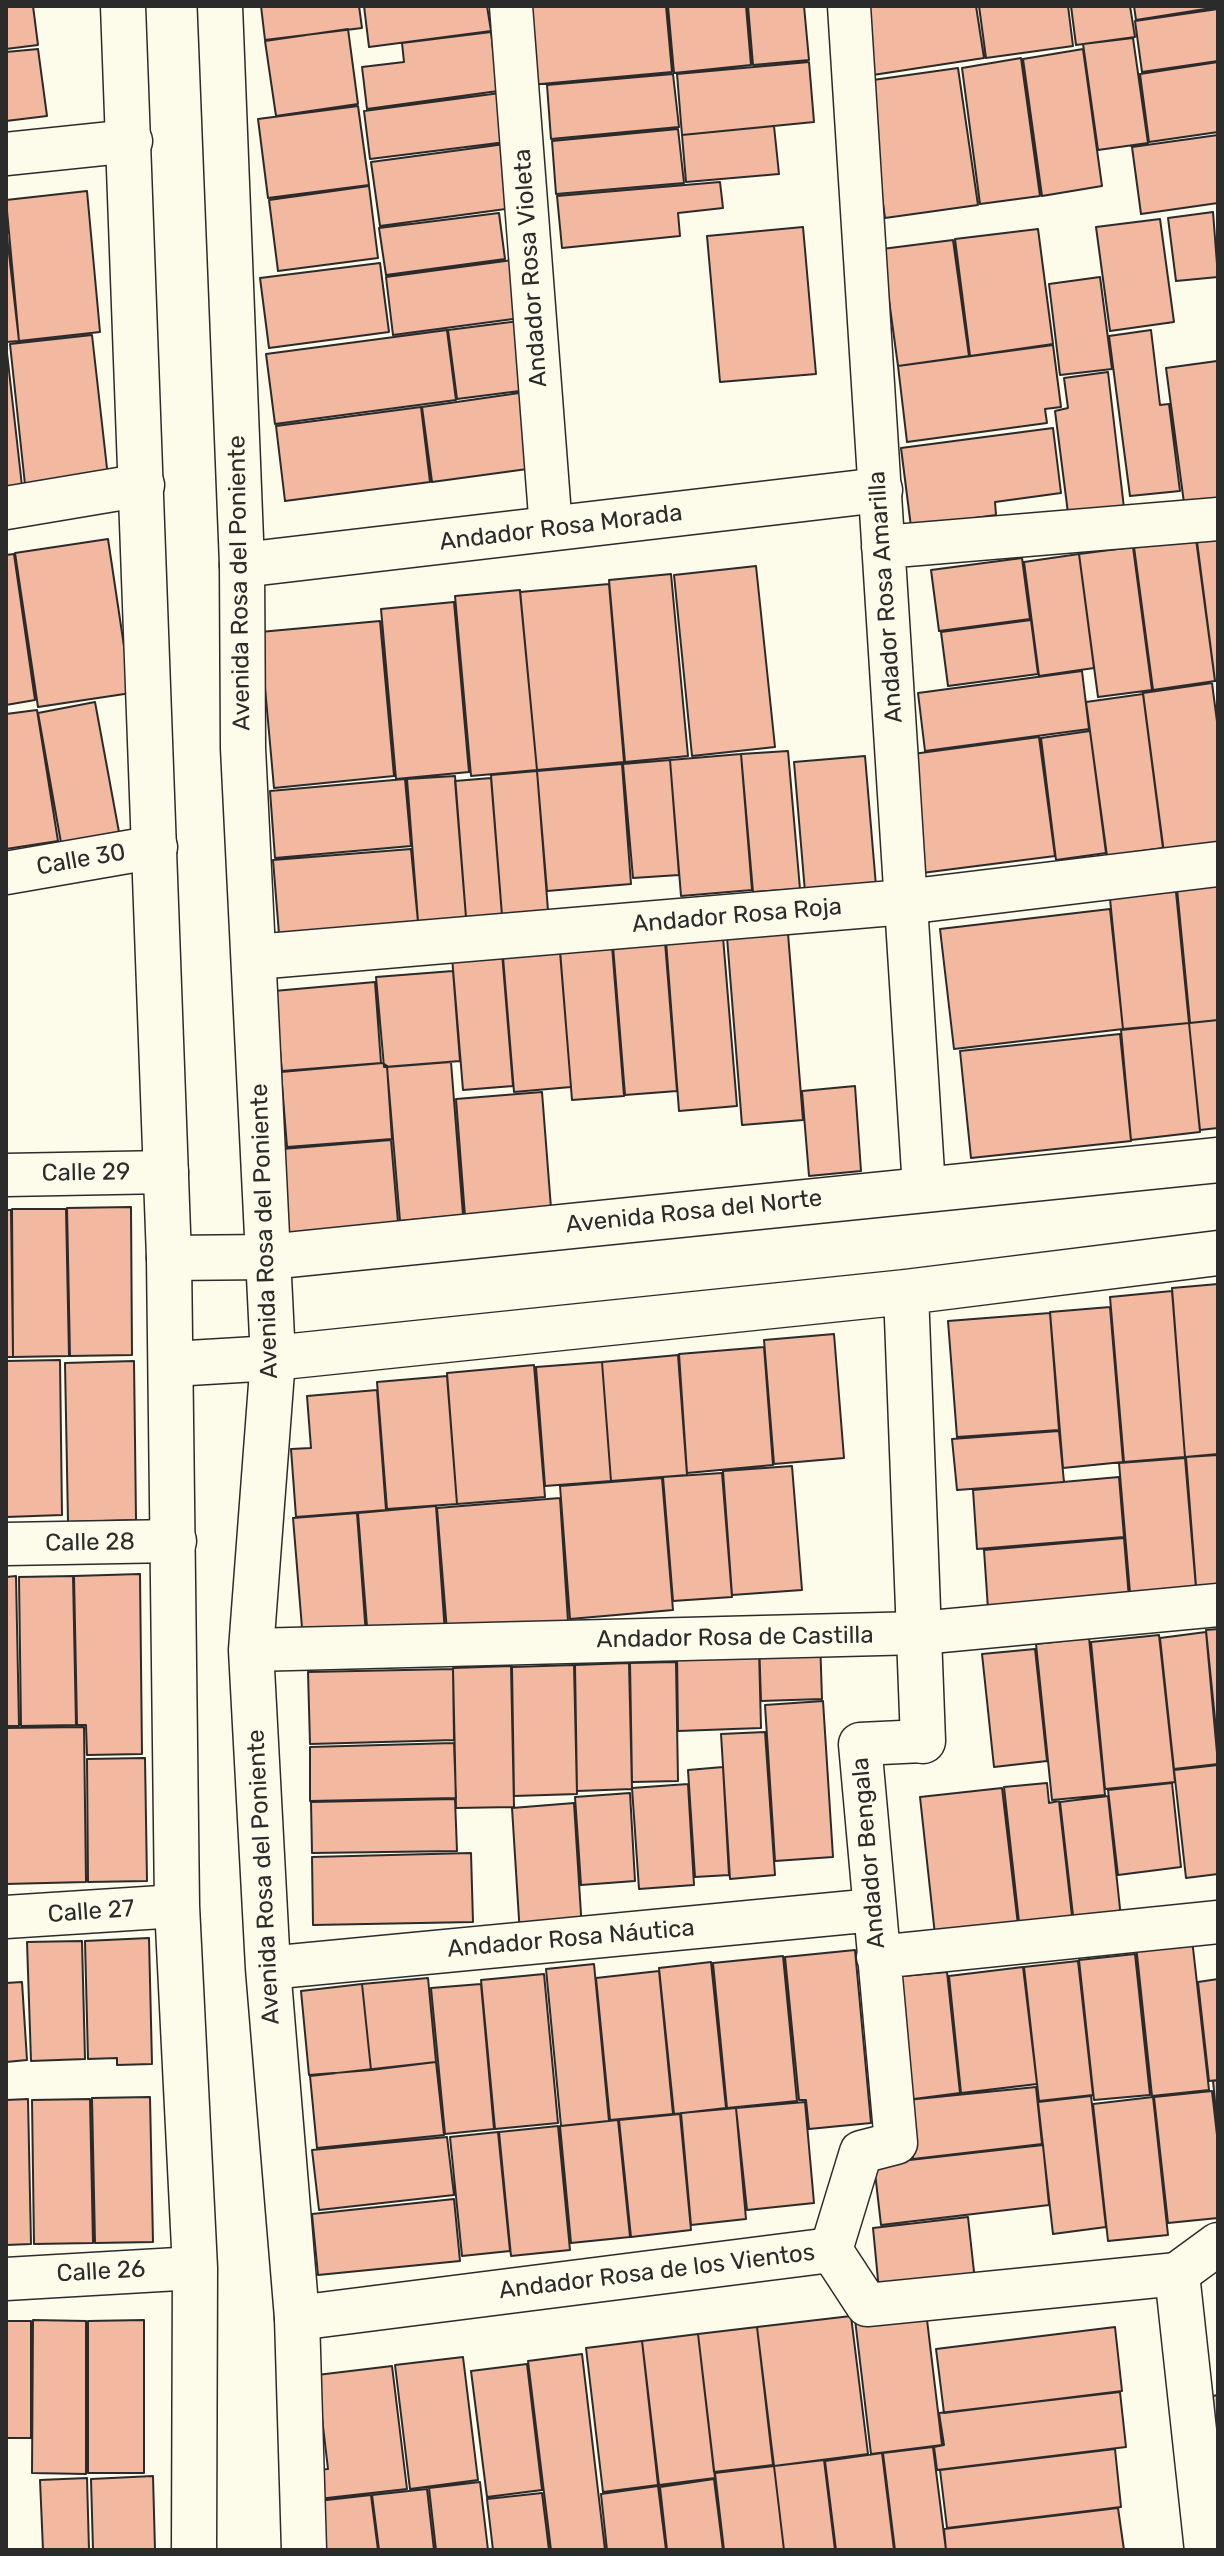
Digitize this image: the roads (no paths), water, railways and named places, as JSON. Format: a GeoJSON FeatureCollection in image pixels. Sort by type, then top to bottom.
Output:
{"type":"FeatureCollection","features":[{"type":"Feature","properties":{"kind":"street"},"geometry":{"type":"LineString","coordinates":[[123,6],[131,141],[167,1172],[175,1541],[177,1906],[195,2268],[194,2550]]}},
{"type":"Feature","properties":{"kind":"street","name":"Avenida Rosa del Poniente"},"geometry":{"type":"LineString","coordinates":[[220,6],[242,565],[243,748],[273,1358],[251,1650],[268,1968],[297,2318],[304,2550]]}},
{"type":"Feature","properties":{"kind":"street","name":"Andador Rosa Violeta"},"geometry":{"type":"LineString","coordinates":[[511,6],[551,529]]}},
{"type":"Feature","properties":{"kind":"street","name":"Andador Rosa Amarilla"},"geometry":{"type":"LineString","coordinates":[[849,6],[924,1188]]}},
{"type":"Feature","properties":{"kind":"street"},"geometry":{"type":"LineString","coordinates":[[6,154],[131,141]]}},
{"type":"Feature","properties":{"kind":"street"},"geometry":{"type":"LineString","coordinates":[[6,508],[143,485]]}},
{"type":"Feature","properties":{"kind":"street","name":"Andador Rosa Morada"},"geometry":{"type":"LineString","coordinates":[[242,565],[880,490]]}},
{"type":"Feature","properties":{"kind":"street"},"geometry":{"type":"LineString","coordinates":[[883,547],[1218,519]]}},
{"type":"Feature","properties":{"kind":"street","name":"Calle 30"},"geometry":{"type":"LineString","coordinates":[[6,873],[156,847]]}},
{"type":"Feature","properties":{"kind":"street","name":"Andador Rosa Roja"},"geometry":{"type":"LineString","coordinates":[[255,957],[905,902],[1218,864]]}},
{"type":"Feature","properties":{"kind":"street","name":"Avenida Rosa del Norte"},"geometry":{"type":"LineString","coordinates":[[169,1258],[268,1257],[1218,1160]]}},
{"type":"Feature","properties":{"kind":"street","name":"Calle 29"},"geometry":{"type":"LineString","coordinates":[[6,1175],[167,1172]]}},
{"type":"Feature","properties":{"kind":"street"},"geometry":{"type":"LineString","coordinates":[[172,1364],[273,1358],[906,1292],[1218,1253]]}},
{"type":"Feature","properties":{"kind":"street","name":"Andador Bengala"},"geometry":{"type":"LineString","coordinates":[[831,2250],[861,2152],[896,2143],[860,1744],[923,1741],[906,1292]]}},
{"type":"Feature","properties":{"kind":"street","name":"Calle 28"},"geometry":{"type":"LineString","coordinates":[[6,1544],[175,1541]]}},
{"type":"Feature","properties":{"kind":"street","name":"Andador Rosa de Castilla"},"geometry":{"type":"LineString","coordinates":[[251,1650],[920,1633],[1218,1605]]}},
{"type":"Feature","properties":{"kind":"street","name":"Calle 27"},"geometry":{"type":"LineString","coordinates":[[6,1917],[177,1906]]}},
{"type":"Feature","properties":{"kind":"street","name":"Andador Rosa Náutica"},"geometry":{"type":"LineString","coordinates":[[268,1968],[874,1910]]}},
{"type":"Feature","properties":{"kind":"street"},"geometry":{"type":"LineString","coordinates":[[878,1957],[1218,1922]]}},
{"type":"Feature","properties":{"kind":"street"},"geometry":{"type":"LineString","coordinates":[[1207,2550],[1177,2274],[1218,2244]]}},
{"type":"Feature","properties":{"kind":"street","name":"Andador Rosa de los Vientos"},"geometry":{"type":"LineString","coordinates":[[297,2318],[831,2250],[867,2305],[1177,2274]]}},
{"type":"Feature","properties":{"kind":"street","name":"Calle 26"},"geometry":{"type":"LineString","coordinates":[[6,2279],[195,2268]]}}]}
